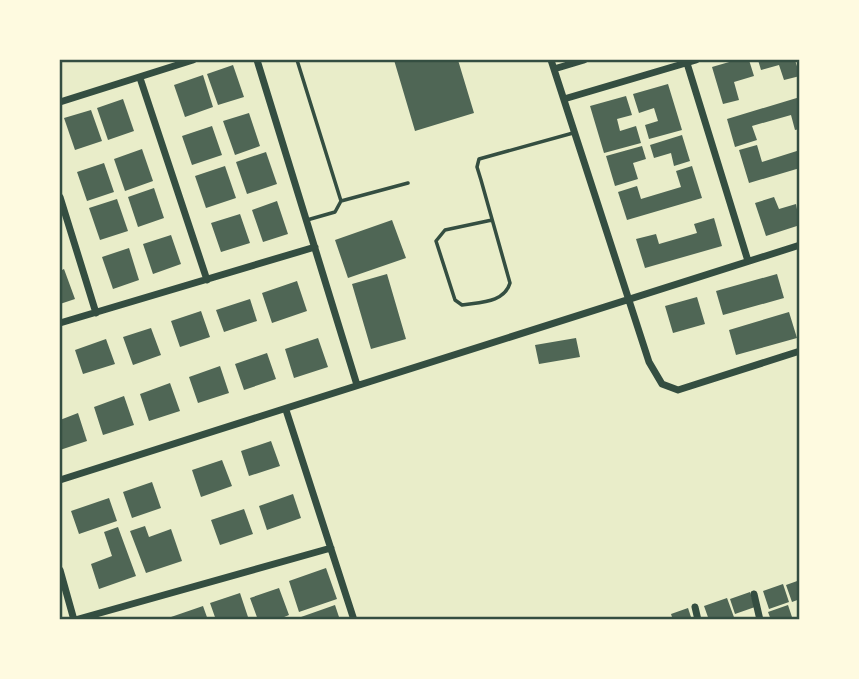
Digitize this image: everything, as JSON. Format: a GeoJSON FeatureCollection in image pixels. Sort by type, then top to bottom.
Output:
{"type":"FeatureCollection","features":[{"type":"Feature","properties":{"kind":"street"},"geometry":{"type":"LineString","coordinates":[[60,102],[193,60]]}},
{"type":"Feature","properties":{"kind":"street"},"geometry":{"type":"LineString","coordinates":[[257,60],[357,385]]}},
{"type":"Feature","properties":{"kind":"street"},"geometry":{"type":"LineString","coordinates":[[551,60],[654,374],[670,389],[678,390],[800,351]]}},
{"type":"Feature","properties":{"kind":"street"},"geometry":{"type":"LineString","coordinates":[[554,69],[584,60]]}},
{"type":"Feature","properties":{"kind":"street"},"geometry":{"type":"LineString","coordinates":[[564,99],[696,60]]}},
{"type":"Feature","properties":{"kind":"street"},"geometry":{"type":"LineString","coordinates":[[686,61],[748,261]]}},
{"type":"Feature","properties":{"kind":"street"},"geometry":{"type":"LineString","coordinates":[[140,78],[206,280]]}},
{"type":"Feature","properties":{"kind":"street"},"geometry":{"type":"LineString","coordinates":[[60,197],[96,313]]}},
{"type":"Feature","properties":{"kind":"street"},"geometry":{"type":"LineString","coordinates":[[60,480],[800,245]]}},
{"type":"Feature","properties":{"kind":"street"},"geometry":{"type":"LineString","coordinates":[[60,323],[315,247]]}},
{"type":"Feature","properties":{"kind":"street"},"geometry":{"type":"LineString","coordinates":[[286,410],[354,620]]}},
{"type":"Feature","properties":{"kind":"street"},"geometry":{"type":"LineString","coordinates":[[60,570],[75,620],[331,548]]}},
{"type":"Feature","properties":{"kind":"street"},"geometry":{"type":"LineString","coordinates":[[754,594],[760,620]]}},
{"type":"Feature","properties":{"kind":"street"},"geometry":{"type":"LineString","coordinates":[[695,607],[698,620]]}},
{"type":"Feature","properties":{"kind":"lane"},"geometry":{"type":"LineString","coordinates":[[297,60],[341,201],[335,212],[307,220]]}},
{"type":"Feature","properties":{"kind":"lane"},"geometry":{"type":"LineString","coordinates":[[492,220],[445,230],[436,241],[455,300],[462,305],[500,298],[507,293],[510,283],[477,167],[479,159],[575,132]]}},
{"type":"Feature","properties":{"kind":"lane"},"geometry":{"type":"LineString","coordinates":[[341,201],[408,183]]}},
{"type":"Feature","properties":{"kind":"building"},"geometry":{"type":"Polygon","coordinates":[[[394,60],[458,60],[474,113],[415,131],[394,60]]]}},
{"type":"Feature","properties":{"kind":"building"},"geometry":{"type":"Polygon","coordinates":[[[736,60],[749,60],[754,76],[734,82],[739,100],[723,104],[712,67],[736,60]]]}},
{"type":"Feature","properties":{"kind":"building"},"geometry":{"type":"Polygon","coordinates":[[[758,60],[795,60],[800,76],[784,80],[779,65],[761,70],[758,60]]]}},
{"type":"Feature","properties":{"kind":"building"},"geometry":{"type":"Polygon","coordinates":[[[233,65],[244,97],[218,105],[207,74],[233,65]]]}},
{"type":"Feature","properties":{"kind":"building"},"geometry":{"type":"Polygon","coordinates":[[[203,75],[213,107],[185,117],[174,85],[203,75]]]}},
{"type":"Feature","properties":{"kind":"building"},"geometry":{"type":"Polygon","coordinates":[[[668,84],[682,130],[649,139],[645,125],[658,121],[654,108],[639,113],[633,94],[668,84]]]}},
{"type":"Feature","properties":{"kind":"building"},"geometry":{"type":"Polygon","coordinates":[[[626,96],[632,115],[617,119],[620,131],[636,126],[641,143],[604,153],[590,106],[626,96]]]}},
{"type":"Feature","properties":{"kind":"building"},"geometry":{"type":"Polygon","coordinates":[[[800,97],[800,129],[795,130],[791,115],[752,126],[757,140],[735,147],[727,119],[800,97]]]}},
{"type":"Feature","properties":{"kind":"building"},"geometry":{"type":"Polygon","coordinates":[[[123,99],[134,131],[108,140],[97,108],[123,99]]]}},
{"type":"Feature","properties":{"kind":"building"},"geometry":{"type":"Polygon","coordinates":[[[91,110],[102,141],[75,150],[64,118],[91,110]]]}},
{"type":"Feature","properties":{"kind":"building"},"geometry":{"type":"Polygon","coordinates":[[[249,113],[260,146],[235,155],[223,121],[249,113]]]}},
{"type":"Feature","properties":{"kind":"building"},"geometry":{"type":"Polygon","coordinates":[[[212,126],[222,155],[192,165],[182,136],[212,126]]]}},
{"type":"Feature","properties":{"kind":"building"},"geometry":{"type":"Polygon","coordinates":[[[682,135],[690,161],[674,166],[671,153],[654,158],[650,145],[682,135]]]}},
{"type":"Feature","properties":{"kind":"building"},"geometry":{"type":"Polygon","coordinates":[[[757,145],[762,162],[800,150],[800,168],[749,183],[739,150],[757,145]]]}},
{"type":"Feature","properties":{"kind":"building"},"geometry":{"type":"Polygon","coordinates":[[[642,146],[646,159],[633,163],[638,179],[615,186],[606,156],[642,146]]]}},
{"type":"Feature","properties":{"kind":"building"},"geometry":{"type":"Polygon","coordinates":[[[142,149],[153,181],[125,191],[114,159],[142,149]]]}},
{"type":"Feature","properties":{"kind":"building"},"geometry":{"type":"Polygon","coordinates":[[[266,152],[277,184],[247,194],[236,162],[266,152]]]}},
{"type":"Feature","properties":{"kind":"building"},"geometry":{"type":"Polygon","coordinates":[[[104,163],[114,192],[87,201],[77,172],[104,163]]]}},
{"type":"Feature","properties":{"kind":"building"},"geometry":{"type":"Polygon","coordinates":[[[225,166],[236,198],[206,208],[195,176],[225,166]]]}},
{"type":"Feature","properties":{"kind":"building"},"geometry":{"type":"Polygon","coordinates":[[[692,166],[702,198],[627,220],[618,192],[637,186],[641,199],[681,187],[676,171],[692,166]]]}},
{"type":"Feature","properties":{"kind":"building"},"geometry":{"type":"Polygon","coordinates":[[[154,188],[164,218],[138,227],[128,197],[154,188]]]}},
{"type":"Feature","properties":{"kind":"building"},"geometry":{"type":"Polygon","coordinates":[[[774,197],[779,209],[796,204],[800,225],[766,236],[755,203],[774,197]]]}},
{"type":"Feature","properties":{"kind":"building"},"geometry":{"type":"Polygon","coordinates":[[[117,199],[128,231],[100,240],[89,208],[117,199]]]}},
{"type":"Feature","properties":{"kind":"building"},"geometry":{"type":"Polygon","coordinates":[[[277,201],[288,234],[263,242],[252,210],[277,201]]]}},
{"type":"Feature","properties":{"kind":"building"},"geometry":{"type":"Polygon","coordinates":[[[240,214],[250,243],[221,252],[211,223],[240,214]]]}},
{"type":"Feature","properties":{"kind":"building"},"geometry":{"type":"Polygon","coordinates":[[[714,218],[722,246],[645,268],[636,239],[656,234],[659,244],[697,233],[694,224],[714,218]]]}},
{"type":"Feature","properties":{"kind":"building"},"geometry":{"type":"Polygon","coordinates":[[[392,220],[406,258],[348,278],[335,240],[392,220]]]}},
{"type":"Feature","properties":{"kind":"building"},"geometry":{"type":"Polygon","coordinates":[[[171,235],[181,264],[153,274],[143,244],[171,235]]]}},
{"type":"Feature","properties":{"kind":"building"},"geometry":{"type":"Polygon","coordinates":[[[129,248],[139,280],[113,289],[102,257],[129,248]]]}},
{"type":"Feature","properties":{"kind":"building"},"geometry":{"type":"Polygon","coordinates":[[[64,269],[75,299],[60,304],[60,271],[64,269]]]}},
{"type":"Feature","properties":{"kind":"building"},"geometry":{"type":"Polygon","coordinates":[[[387,274],[406,339],[371,349],[352,284],[387,274]]]}},
{"type":"Feature","properties":{"kind":"building"},"geometry":{"type":"Polygon","coordinates":[[[777,274],[784,298],[723,315],[716,291],[777,274]]]}},
{"type":"Feature","properties":{"kind":"building"},"geometry":{"type":"Polygon","coordinates":[[[297,281],[307,311],[272,323],[262,293],[297,281]]]}},
{"type":"Feature","properties":{"kind":"building"},"geometry":{"type":"Polygon","coordinates":[[[697,297],[705,324],[673,333],[665,306],[697,297]]]}},
{"type":"Feature","properties":{"kind":"building"},"geometry":{"type":"Polygon","coordinates":[[[250,299],[257,321],[224,332],[216,310],[250,299]]]}},
{"type":"Feature","properties":{"kind":"building"},"geometry":{"type":"Polygon","coordinates":[[[201,311],[210,337],[180,347],[171,321],[201,311]]]}},
{"type":"Feature","properties":{"kind":"building"},"geometry":{"type":"Polygon","coordinates":[[[789,312],[797,338],[736,355],[729,330],[789,312]]]}},
{"type":"Feature","properties":{"kind":"building"},"geometry":{"type":"Polygon","coordinates":[[[151,328],[161,355],[133,365],[123,337],[151,328]]]}},
{"type":"Feature","properties":{"kind":"building"},"geometry":{"type":"Polygon","coordinates":[[[318,338],[328,367],[294,378],[285,349],[318,338]]]}},
{"type":"Feature","properties":{"kind":"building"},"geometry":{"type":"Polygon","coordinates":[[[576,338],[580,357],[539,364],[535,345],[576,338]]]}},
{"type":"Feature","properties":{"kind":"building"},"geometry":{"type":"Polygon","coordinates":[[[106,339],[115,364],[83,374],[75,350],[106,339]]]}},
{"type":"Feature","properties":{"kind":"building"},"geometry":{"type":"Polygon","coordinates":[[[267,353],[276,379],[244,390],[235,364],[267,353]]]}},
{"type":"Feature","properties":{"kind":"building"},"geometry":{"type":"Polygon","coordinates":[[[220,366],[229,393],[198,403],[189,377],[220,366]]]}},
{"type":"Feature","properties":{"kind":"building"},"geometry":{"type":"Polygon","coordinates":[[[170,383],[180,411],[149,421],[140,394],[170,383]]]}},
{"type":"Feature","properties":{"kind":"building"},"geometry":{"type":"Polygon","coordinates":[[[124,396],[134,425],[103,435],[94,407],[124,396]]]}},
{"type":"Feature","properties":{"kind":"building"},"geometry":{"type":"Polygon","coordinates":[[[78,413],[87,441],[60,450],[60,420],[78,413]]]}},
{"type":"Feature","properties":{"kind":"building"},"geometry":{"type":"Polygon","coordinates":[[[271,441],[280,466],[249,476],[241,451],[271,441]]]}},
{"type":"Feature","properties":{"kind":"building"},"geometry":{"type":"Polygon","coordinates":[[[222,460],[232,486],[201,497],[192,470],[222,460]]]}},
{"type":"Feature","properties":{"kind":"building"},"geometry":{"type":"Polygon","coordinates":[[[152,482],[161,508],[132,518],[123,492],[152,482]]]}},
{"type":"Feature","properties":{"kind":"building"},"geometry":{"type":"Polygon","coordinates":[[[293,494],[301,518],[267,530],[259,506],[293,494]]]}},
{"type":"Feature","properties":{"kind":"building"},"geometry":{"type":"Polygon","coordinates":[[[109,498],[117,521],[79,534],[71,511],[109,498]]]}},
{"type":"Feature","properties":{"kind":"building"},"geometry":{"type":"Polygon","coordinates":[[[244,509],[253,534],[220,545],[211,520],[244,509]]]}},
{"type":"Feature","properties":{"kind":"building"},"geometry":{"type":"Polygon","coordinates":[[[145,526],[149,537],[171,529],[182,561],[146,573],[130,531],[145,526]]]}},
{"type":"Feature","properties":{"kind":"building"},"geometry":{"type":"Polygon","coordinates":[[[118,527],[136,576],[99,589],[91,564],[112,556],[104,532],[118,527]]]}},
{"type":"Feature","properties":{"kind":"building"},"geometry":{"type":"Polygon","coordinates":[[[326,568],[337,599],[299,612],[289,581],[326,568]]]}},
{"type":"Feature","properties":{"kind":"building"},"geometry":{"type":"Polygon","coordinates":[[[800,580],[800,599],[792,602],[786,585],[800,580]]]}},
{"type":"Feature","properties":{"kind":"building"},"geometry":{"type":"Polygon","coordinates":[[[783,584],[789,602],[769,609],[763,591],[783,584]]]}},
{"type":"Feature","properties":{"kind":"building"},"geometry":{"type":"Polygon","coordinates":[[[279,588],[289,615],[277,620],[258,620],[250,598],[279,588]]]}},
{"type":"Feature","properties":{"kind":"building"},"geometry":{"type":"Polygon","coordinates":[[[750,592],[755,607],[735,614],[730,599],[750,592]]]}},
{"type":"Feature","properties":{"kind":"building"},"geometry":{"type":"Polygon","coordinates":[[[240,593],[249,620],[216,620],[210,603],[240,593]]]}},
{"type":"Feature","properties":{"kind":"building"},"geometry":{"type":"Polygon","coordinates":[[[727,598],[735,620],[709,620],[704,606],[727,598]]]}},
{"type":"Feature","properties":{"kind":"building"},"geometry":{"type":"Polygon","coordinates":[[[335,605],[340,620],[302,620],[301,617],[335,605]]]}},
{"type":"Feature","properties":{"kind":"building"},"geometry":{"type":"Polygon","coordinates":[[[788,605],[793,620],[771,620],[768,612],[788,605]]]}},
{"type":"Feature","properties":{"kind":"building"},"geometry":{"type":"Polygon","coordinates":[[[203,606],[208,620],[172,620],[171,617],[203,606]]]}},
{"type":"Feature","properties":{"kind":"building"},"geometry":{"type":"Polygon","coordinates":[[[688,608],[692,620],[673,620],[671,614],[688,608]]]}}]}
